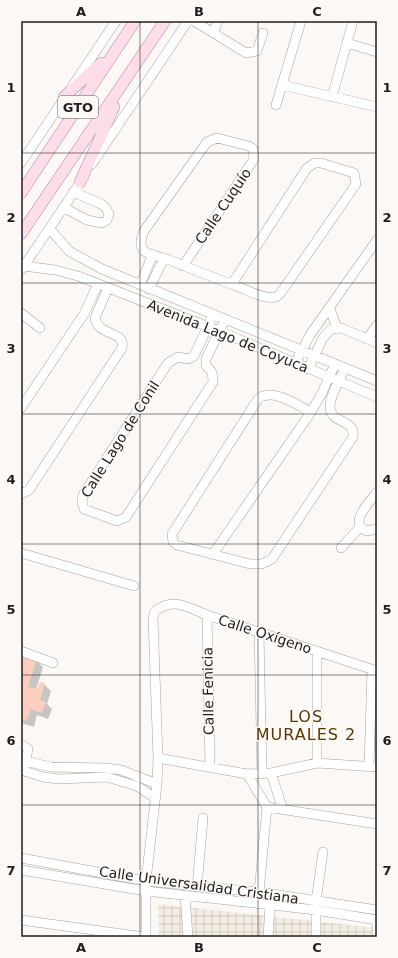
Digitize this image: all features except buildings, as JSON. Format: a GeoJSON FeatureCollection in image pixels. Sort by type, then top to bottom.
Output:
{"type":"FeatureCollection","features":[{"type":"Feature","properties":{"kind":"main road","name":"GTO"},"geometry":{"type":"LineString","coordinates":[[21,193],[113,52],[135,21]]}},
{"type":"Feature","properties":{"kind":"main road","name":"GTO"},"geometry":{"type":"LineString","coordinates":[[21,234],[165,21]]}},
{"type":"Feature","properties":{"kind":"main road"},"geometry":{"type":"LineString","coordinates":[[64,97],[113,52]]}},
{"type":"Feature","properties":{"kind":"main road"},"geometry":{"type":"LineString","coordinates":[[80,182],[127,79]]}},
{"type":"Feature","properties":{"kind":"street"},"geometry":{"type":"LineString","coordinates":[[21,163],[116,21]]}},
{"type":"Feature","properties":{"kind":"street"},"geometry":{"type":"LineString","coordinates":[[22,268],[50,229],[63,207],[188,21]]}},
{"type":"Feature","properties":{"kind":"street"},"geometry":{"type":"LineString","coordinates":[[194,21],[246,53],[253,53],[257,51],[260,46],[263,33]]}},
{"type":"Feature","properties":{"kind":"street"},"geometry":{"type":"LineString","coordinates":[[213,32],[218,21]]}},
{"type":"Feature","properties":{"kind":"street"},"geometry":{"type":"LineString","coordinates":[[276,104],[301,21]]}},
{"type":"Feature","properties":{"kind":"street"},"geometry":{"type":"LineString","coordinates":[[332,97],[353,21]]}},
{"type":"Feature","properties":{"kind":"street"},"geometry":{"type":"LineString","coordinates":[[347,43],[377,52]]}},
{"type":"Feature","properties":{"kind":"street"},"geometry":{"type":"LineString","coordinates":[[282,85],[377,107]]}},
{"type":"Feature","properties":{"kind":"street","name":"Calle Cuquío"},"geometry":{"type":"LineString","coordinates":[[149,252],[141,243],[144,231],[207,142],[217,138],[249,146],[253,149],[254,159],[183,266]]}},
{"type":"Feature","properties":{"kind":"street"},"geometry":{"type":"LineString","coordinates":[[140,285],[149,252],[268,298],[276,297],[356,184],[354,173],[321,163],[311,164],[232,284]]}},
{"type":"Feature","properties":{"kind":"street"},"geometry":{"type":"LineString","coordinates":[[63,207],[96,222],[102,223],[107,220],[110,214],[106,208],[73,192]]}},
{"type":"Feature","properties":{"kind":"street","name":"Avenida Lago de Coyuca"},"geometry":{"type":"LineString","coordinates":[[50,229],[64,246],[84,260],[149,289],[377,381]]}},
{"type":"Feature","properties":{"kind":"street"},"geometry":{"type":"LineString","coordinates":[[295,364],[310,335],[330,309],[377,240]]}},
{"type":"Feature","properties":{"kind":"street"},"geometry":{"type":"LineString","coordinates":[[149,289],[164,258]]}},
{"type":"Feature","properties":{"kind":"street"},"geometry":{"type":"LineString","coordinates":[[78,276],[84,260]]}},
{"type":"Feature","properties":{"kind":"street","name":"Avenida Lago de Coyuca"},"geometry":{"type":"LineString","coordinates":[[22,268],[55,270],[78,276],[207,326],[295,364],[377,396]]}},
{"type":"Feature","properties":{"kind":"street"},"geometry":{"type":"LineString","coordinates":[[21,408],[84,314],[98,284]]}},
{"type":"Feature","properties":{"kind":"street"},"geometry":{"type":"LineString","coordinates":[[21,494],[29,490],[122,348],[120,338],[99,329],[95,318],[108,288]]}},
{"type":"Feature","properties":{"kind":"street"},"geometry":{"type":"LineString","coordinates":[[330,309],[337,328]]}},
{"type":"Feature","properties":{"kind":"street"},"geometry":{"type":"LineString","coordinates":[[21,313],[40,328]]}},
{"type":"Feature","properties":{"kind":"street"},"geometry":{"type":"LineString","coordinates":[[84,314],[95,318]]}},
{"type":"Feature","properties":{"kind":"street","name":"Calle Lago de Conil"},"geometry":{"type":"LineString","coordinates":[[213,315],[194,356],[188,359],[178,357],[168,363],[83,495],[82,502],[84,509],[117,521],[126,517],[213,382],[213,374],[211,369],[206,366],[206,359],[225,320]]}},
{"type":"Feature","properties":{"kind":"street"},"geometry":{"type":"LineString","coordinates":[[367,339],[377,325]]}},
{"type":"Feature","properties":{"kind":"street"},"geometry":{"type":"LineString","coordinates":[[308,369],[328,332],[337,328],[377,343]]}},
{"type":"Feature","properties":{"kind":"street"},"geometry":{"type":"LineString","coordinates":[[213,554],[310,412],[322,393],[335,364]]}},
{"type":"Feature","properties":{"kind":"street"},"geometry":{"type":"LineString","coordinates":[[310,412],[278,396],[267,394],[258,399],[172,534],[172,539],[177,545],[256,565],[272,559],[353,437],[353,431],[350,426],[334,417],[330,412],[331,399],[345,368]]}},
{"type":"Feature","properties":{"kind":"street"},"geometry":{"type":"LineString","coordinates":[[341,548],[360,527],[360,516],[377,492]]}},
{"type":"Feature","properties":{"kind":"street"},"geometry":{"type":"LineString","coordinates":[[360,527],[367,532],[377,529]]}},
{"type":"Feature","properties":{"kind":"street"},"geometry":{"type":"LineString","coordinates":[[21,553],[134,586]]}},
{"type":"Feature","properties":{"kind":"street","name":"Calle Oxígeno"},"geometry":{"type":"LineString","coordinates":[[158,758],[153,618],[155,611],[169,603],[180,604],[259,633],[374,671]]}},
{"type":"Feature","properties":{"kind":"street","name":"Calle Fenicia"},"geometry":{"type":"LineString","coordinates":[[207,615],[210,767]]}},
{"type":"Feature","properties":{"kind":"street"},"geometry":{"type":"LineString","coordinates":[[259,633],[266,773],[283,810]]}},
{"type":"Feature","properties":{"kind":"street"},"geometry":{"type":"LineString","coordinates":[[21,651],[53,663]]}},
{"type":"Feature","properties":{"kind":"street"},"geometry":{"type":"LineString","coordinates":[[317,651],[317,763]]}},
{"type":"Feature","properties":{"kind":"street"},"geometry":{"type":"LineString","coordinates":[[21,920],[145,937],[146,881],[156,798],[158,758],[247,774],[266,773],[317,763],[373,766],[374,671]]}},
{"type":"Feature","properties":{"kind":"street"},"geometry":{"type":"LineString","coordinates":[[21,744],[25,745],[28,749],[23,761],[22,771],[43,777],[59,779],[107,777],[136,786],[156,798]]}},
{"type":"Feature","properties":{"kind":"street"},"geometry":{"type":"LineString","coordinates":[[23,761],[51,768],[106,768],[121,770],[157,784]]}},
{"type":"Feature","properties":{"kind":"street"},"geometry":{"type":"LineString","coordinates":[[247,774],[268,807],[259,892]]}},
{"type":"Feature","properties":{"kind":"street"},"geometry":{"type":"LineString","coordinates":[[268,807],[377,824]]}},
{"type":"Feature","properties":{"kind":"street"},"geometry":{"type":"LineString","coordinates":[[198,887],[203,818]]}},
{"type":"Feature","properties":{"kind":"street"},"geometry":{"type":"LineString","coordinates":[[316,937],[316,906],[323,852]]}},
{"type":"Feature","properties":{"kind":"street","name":"Calle Universalidad Cristiana"},"geometry":{"type":"LineString","coordinates":[[21,858],[146,881],[259,892],[377,920]]}},
{"type":"Feature","properties":{"kind":"street","name":"Calle Universalidad Cristiana"},"geometry":{"type":"LineString","coordinates":[[21,870],[185,896],[270,905],[377,910]]}},
{"type":"Feature","properties":{"kind":"street"},"geometry":{"type":"LineString","coordinates":[[185,896],[188,937]]}},
{"type":"Feature","properties":{"kind":"street"},"geometry":{"type":"LineString","coordinates":[[268,937],[270,905]]}},
{"type":"Feature","properties":{"kind":"street"},"geometry":{"type":"LineString","coordinates":[[377,920],[377,937]]}},
{"type":"Feature","properties":{"kind":"shaded area"},"geometry":{"type":"Polygon","coordinates":[[[158,904],[377,928],[377,937],[159,937],[158,904]]]}},
{"type":"Feature","properties":{"kind":"district","name":"LOS MURALES 2"},"geometry":{"type":"Point","coordinates":[306,725]}}]}
